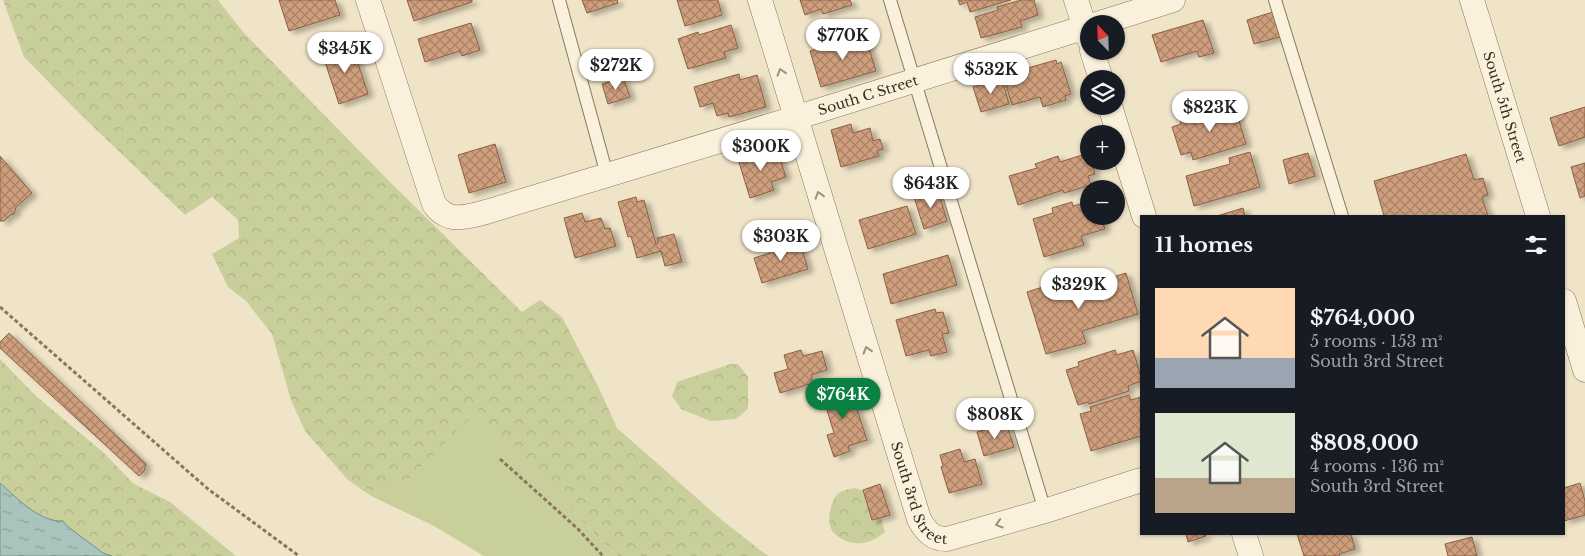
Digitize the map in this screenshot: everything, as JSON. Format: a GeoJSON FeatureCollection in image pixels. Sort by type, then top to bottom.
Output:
{"type":"FeatureCollection","features":[{"type":"Feature","properties":{"kind":"street","name":"South C Street"},"geometry":{"type":"LineString","coordinates":[[368,0],[434,204],[445,215],[460,218],[486,212],[914,81],[1080,33]]}},
{"type":"Feature","properties":{"kind":"street","name":"South 3rd Street"},"geometry":{"type":"LineString","coordinates":[[760,0],[919,519],[924,528],[931,535],[939,539],[947,539],[1045,511],[1140,480]]}},
{"type":"Feature","properties":{"kind":"street"},"geometry":{"type":"LineString","coordinates":[[1076,0],[1083,15]]}},
{"type":"Feature","properties":{"kind":"street","name":"South C Street"},"geometry":{"type":"LineString","coordinates":[[1125,17],[1173,0]]}},
{"type":"Feature","properties":{"kind":"street","name":"South 5th Street"},"geometry":{"type":"LineString","coordinates":[[1472,0],[1538,215]]}},
{"type":"Feature","properties":{"kind":"street"},"geometry":{"type":"LineString","coordinates":[[1113,115],[1144,215]]}},
{"type":"Feature","properties":{"kind":"street"},"geometry":{"type":"LineString","coordinates":[[1565,305],[1585,370]]}},
{"type":"Feature","properties":{"kind":"street"},"geometry":{"type":"LineString","coordinates":[[1244,535],[1251,556]]}},
{"type":"Feature","properties":{"kind":"lane"},"geometry":{"type":"LineString","coordinates":[[559,0],[607,175]]}},
{"type":"Feature","properties":{"kind":"lane"},"geometry":{"type":"LineString","coordinates":[[890,0],[1045,511]]}},
{"type":"Feature","properties":{"kind":"lane"},"geometry":{"type":"LineString","coordinates":[[1275,0],[1342,215]]}},
{"type":"Feature","properties":{"kind":"path"},"geometry":{"type":"LineString","coordinates":[[0,307],[208,489],[299,556]]}},
{"type":"Feature","properties":{"kind":"path"},"geometry":{"type":"LineString","coordinates":[[500,458],[578,529],[603,556]]}},
{"type":"Feature","properties":{"kind":"green space"},"geometry":{"type":"Polygon","coordinates":[[[3,0],[218,0],[244,33],[389,181],[522,312],[540,300],[562,317],[598,386],[617,428],[723,521],[768,556],[618,556],[503,445],[478,410],[405,483],[375,493],[348,480],[305,431],[291,400],[272,334],[246,301],[228,287],[212,254],[239,238],[238,220],[212,197],[185,215],[24,57],[3,0]]]}},
{"type":"Feature","properties":{"kind":"green space"},"geometry":{"type":"Polygon","coordinates":[[[0,359],[37,397],[103,452],[134,484],[170,502],[236,556],[112,556],[103,553],[66,526],[63,521],[45,518],[21,502],[0,483],[0,359]]]}},
{"type":"Feature","properties":{"kind":"green space"},"geometry":{"type":"Polygon","coordinates":[[[731,364],[738,364],[748,377],[748,409],[736,419],[710,421],[681,409],[672,396],[677,382],[731,364]]]}},
{"type":"Feature","properties":{"kind":"green space"},"geometry":{"type":"Polygon","coordinates":[[[478,409],[503,445],[618,556],[484,556],[434,526],[371,496],[348,480],[375,493],[405,483],[478,409]]]}},
{"type":"Feature","properties":{"kind":"green space"},"geometry":{"type":"Polygon","coordinates":[[[854,488],[863,490],[872,520],[881,518],[885,532],[873,540],[852,543],[839,537],[831,529],[829,519],[834,499],[842,491],[854,488]]]}},
{"type":"Feature","properties":{"kind":"water"},"geometry":{"type":"Polygon","coordinates":[[[0,483],[29,508],[45,518],[63,521],[103,553],[112,556],[0,556],[0,483]]]}},
{"type":"Feature","properties":{"kind":"building"},"geometry":{"type":"Polygon","coordinates":[[[279,0],[335,0],[340,15],[289,31],[279,0]]]}},
{"type":"Feature","properties":{"kind":"building"},"geometry":{"type":"Polygon","coordinates":[[[407,0],[472,0],[472,2],[414,21],[407,0]]]}},
{"type":"Feature","properties":{"kind":"building"},"geometry":{"type":"Polygon","coordinates":[[[582,0],[617,0],[618,3],[587,13],[582,0]]]}},
{"type":"Feature","properties":{"kind":"building"},"geometry":{"type":"Polygon","coordinates":[[[677,0],[718,0],[722,15],[685,26],[677,0]]]}},
{"type":"Feature","properties":{"kind":"building"},"geometry":{"type":"Polygon","coordinates":[[[800,0],[850,0],[852,5],[823,14],[821,9],[805,15],[800,0]]]}},
{"type":"Feature","properties":{"kind":"building"},"geometry":{"type":"Polygon","coordinates":[[[958,0],[1011,0],[970,12],[967,2],[960,5],[958,0]]]}},
{"type":"Feature","properties":{"kind":"building"},"geometry":{"type":"Polygon","coordinates":[[[1021,0],[1034,0],[1038,15],[1020,21],[1022,27],[981,38],[975,17],[998,10],[997,7],[1021,0]]]}},
{"type":"Feature","properties":{"kind":"building"},"geometry":{"type":"Polygon","coordinates":[[[1273,12],[1280,37],[1254,44],[1247,20],[1273,12]]]}},
{"type":"Feature","properties":{"kind":"building"},"geometry":{"type":"Polygon","coordinates":[[[1203,20],[1214,53],[1199,57],[1197,51],[1161,62],[1152,35],[1203,20]]]}},
{"type":"Feature","properties":{"kind":"building"},"geometry":{"type":"Polygon","coordinates":[[[471,23],[480,50],[462,56],[460,51],[425,62],[418,39],[471,23]]]}},
{"type":"Feature","properties":{"kind":"building"},"geometry":{"type":"Polygon","coordinates":[[[731,25],[738,48],[724,52],[726,58],[688,69],[678,39],[698,32],[699,35],[731,25]]]}},
{"type":"Feature","properties":{"kind":"building"},"geometry":{"type":"Polygon","coordinates":[[[865,35],[876,71],[821,87],[810,51],[865,35]]]}},
{"type":"Feature","properties":{"kind":"building"},"geometry":{"type":"Polygon","coordinates":[[[348,44],[353,61],[357,60],[368,94],[339,104],[322,53],[348,44]]]}},
{"type":"Feature","properties":{"kind":"building"},"geometry":{"type":"Polygon","coordinates":[[[1056,60],[1057,64],[1061,62],[1071,94],[1065,96],[1066,100],[1043,107],[1040,97],[1012,105],[1003,75],[1056,60]]]}},
{"type":"Feature","properties":{"kind":"building"},"geometry":{"type":"Polygon","coordinates":[[[739,74],[740,80],[757,75],[766,107],[729,117],[728,113],[717,116],[713,103],[700,107],[694,87],[739,74]]]}},
{"type":"Feature","properties":{"kind":"building"},"geometry":{"type":"Polygon","coordinates":[[[623,77],[630,97],[608,104],[602,84],[623,77]]]}},
{"type":"Feature","properties":{"kind":"building"},"geometry":{"type":"Polygon","coordinates":[[[1002,79],[1009,104],[981,112],[973,87],[1002,79]]]}},
{"type":"Feature","properties":{"kind":"building"},"geometry":{"type":"Polygon","coordinates":[[[1234,104],[1246,144],[1193,160],[1191,152],[1181,155],[1172,127],[1181,124],[1180,120],[1234,104]]]}},
{"type":"Feature","properties":{"kind":"building"},"geometry":{"type":"Polygon","coordinates":[[[1585,107],[1585,137],[1559,146],[1550,118],[1585,107]]]}},
{"type":"Feature","properties":{"kind":"building"},"geometry":{"type":"Polygon","coordinates":[[[851,124],[853,133],[870,128],[873,141],[880,139],[883,149],[877,151],[879,156],[841,167],[831,130],[851,124]]]}},
{"type":"Feature","properties":{"kind":"building"},"geometry":{"type":"Polygon","coordinates":[[[495,144],[506,182],[469,193],[458,155],[495,144]]]}},
{"type":"Feature","properties":{"kind":"building"},"geometry":{"type":"Polygon","coordinates":[[[777,150],[786,177],[771,182],[774,190],[750,198],[738,159],[762,151],[763,154],[777,150]]]}},
{"type":"Feature","properties":{"kind":"building"},"geometry":{"type":"Polygon","coordinates":[[[1250,152],[1260,187],[1194,206],[1186,176],[1230,164],[1229,158],[1250,152]]]}},
{"type":"Feature","properties":{"kind":"building"},"geometry":{"type":"Polygon","coordinates":[[[1308,153],[1315,176],[1289,184],[1283,160],[1308,153]]]}},
{"type":"Feature","properties":{"kind":"building"},"geometry":{"type":"Polygon","coordinates":[[[1466,154],[1474,180],[1483,178],[1488,195],[1482,197],[1488,215],[1384,215],[1374,181],[1466,154]]]}},
{"type":"Feature","properties":{"kind":"building"},"geometry":{"type":"Polygon","coordinates":[[[0,156],[32,193],[16,207],[14,214],[4,221],[0,221],[0,156]]]}},
{"type":"Feature","properties":{"kind":"building"},"geometry":{"type":"Polygon","coordinates":[[[1058,156],[1060,162],[1080,156],[1080,170],[1094,170],[1095,174],[1088,176],[1089,180],[1080,180],[1080,188],[1064,193],[1063,190],[1018,205],[1009,176],[1037,168],[1035,164],[1058,156]]]}},
{"type":"Feature","properties":{"kind":"building"},"geometry":{"type":"Polygon","coordinates":[[[1585,163],[1585,196],[1580,198],[1571,167],[1585,163]]]}},
{"type":"Feature","properties":{"kind":"building"},"geometry":{"type":"Polygon","coordinates":[[[938,190],[947,221],[924,229],[914,197],[938,190]]]}},
{"type":"Feature","properties":{"kind":"building"},"geometry":{"type":"Polygon","coordinates":[[[636,197],[637,202],[644,200],[656,244],[658,243],[657,238],[674,234],[682,262],[665,266],[661,251],[637,258],[631,236],[628,237],[618,202],[636,197]]]}},
{"type":"Feature","properties":{"kind":"building"},"geometry":{"type":"Polygon","coordinates":[[[1072,202],[1073,206],[1080,204],[1080,225],[1104,225],[1105,229],[1081,236],[1084,245],[1044,257],[1033,219],[1053,213],[1052,208],[1072,202]]]}},
{"type":"Feature","properties":{"kind":"building"},"geometry":{"type":"Polygon","coordinates":[[[907,206],[916,234],[868,249],[859,220],[907,206]]]}},
{"type":"Feature","properties":{"kind":"building"},"geometry":{"type":"Polygon","coordinates":[[[1243,208],[1245,215],[1220,215],[1243,208]]]}},
{"type":"Feature","properties":{"kind":"building"},"geometry":{"type":"Polygon","coordinates":[[[582,213],[585,222],[601,218],[605,229],[610,228],[616,246],[575,258],[564,218],[582,213]]]}},
{"type":"Feature","properties":{"kind":"building"},"geometry":{"type":"Polygon","coordinates":[[[799,240],[808,269],[762,283],[754,258],[770,253],[767,250],[799,240]]]}},
{"type":"Feature","properties":{"kind":"building"},"geometry":{"type":"Polygon","coordinates":[[[948,255],[957,285],[891,304],[883,274],[948,255]]]}},
{"type":"Feature","properties":{"kind":"building"},"geometry":{"type":"Polygon","coordinates":[[[1126,273],[1138,314],[1082,331],[1086,343],[1046,354],[1027,292],[1068,279],[1071,290],[1126,273]]]}},
{"type":"Feature","properties":{"kind":"building"},"geometry":{"type":"Polygon","coordinates":[[[935,309],[936,313],[943,312],[949,333],[942,334],[947,352],[931,356],[929,350],[906,356],[896,320],[935,309]]]}},
{"type":"Feature","properties":{"kind":"building"},"geometry":{"type":"Polygon","coordinates":[[[9,333],[146,464],[144,471],[139,476],[0,348],[0,342],[9,333]]]}},
{"type":"Feature","properties":{"kind":"building"},"geometry":{"type":"Polygon","coordinates":[[[801,350],[803,356],[822,351],[827,370],[811,375],[813,383],[780,393],[774,373],[788,369],[784,355],[801,350]]]}},
{"type":"Feature","properties":{"kind":"building"},"geometry":{"type":"Polygon","coordinates":[[[1115,350],[1117,355],[1133,350],[1140,374],[1140,381],[1128,386],[1129,391],[1089,404],[1088,402],[1078,405],[1066,370],[1079,366],[1078,362],[1115,350]]]}},
{"type":"Feature","properties":{"kind":"building"},"geometry":{"type":"Polygon","coordinates":[[[849,385],[867,440],[848,446],[850,451],[834,457],[827,435],[834,433],[822,394],[849,385]]]}},
{"type":"Feature","properties":{"kind":"building"},"geometry":{"type":"Polygon","coordinates":[[[1129,395],[1131,400],[1140,397],[1140,436],[1091,451],[1080,414],[1091,411],[1090,407],[1129,395]]]}},
{"type":"Feature","properties":{"kind":"building"},"geometry":{"type":"Polygon","coordinates":[[[1006,423],[1014,447],[984,456],[977,432],[1006,423]]]}},
{"type":"Feature","properties":{"kind":"building"},"geometry":{"type":"Polygon","coordinates":[[[960,449],[964,462],[975,459],[982,484],[949,493],[941,467],[943,466],[940,455],[960,449]]]}},
{"type":"Feature","properties":{"kind":"building"},"geometry":{"type":"Polygon","coordinates":[[[1580,483],[1585,501],[1585,515],[1565,521],[1565,488],[1580,483]]]}},
{"type":"Feature","properties":{"kind":"building"},"geometry":{"type":"Polygon","coordinates":[[[880,484],[890,515],[872,520],[863,490],[880,484]]]}},
{"type":"Feature","properties":{"kind":"building"},"geometry":{"type":"Polygon","coordinates":[[[1186,535],[1206,536],[1188,542],[1186,535]]]}},
{"type":"Feature","properties":{"kind":"building"},"geometry":{"type":"Polygon","coordinates":[[[1297,535],[1351,535],[1355,549],[1339,554],[1340,556],[1304,556],[1297,535]]]}},
{"type":"Feature","properties":{"kind":"building"},"geometry":{"type":"Polygon","coordinates":[[[1472,537],[1477,556],[1448,556],[1445,544],[1472,537]]]}}]}
